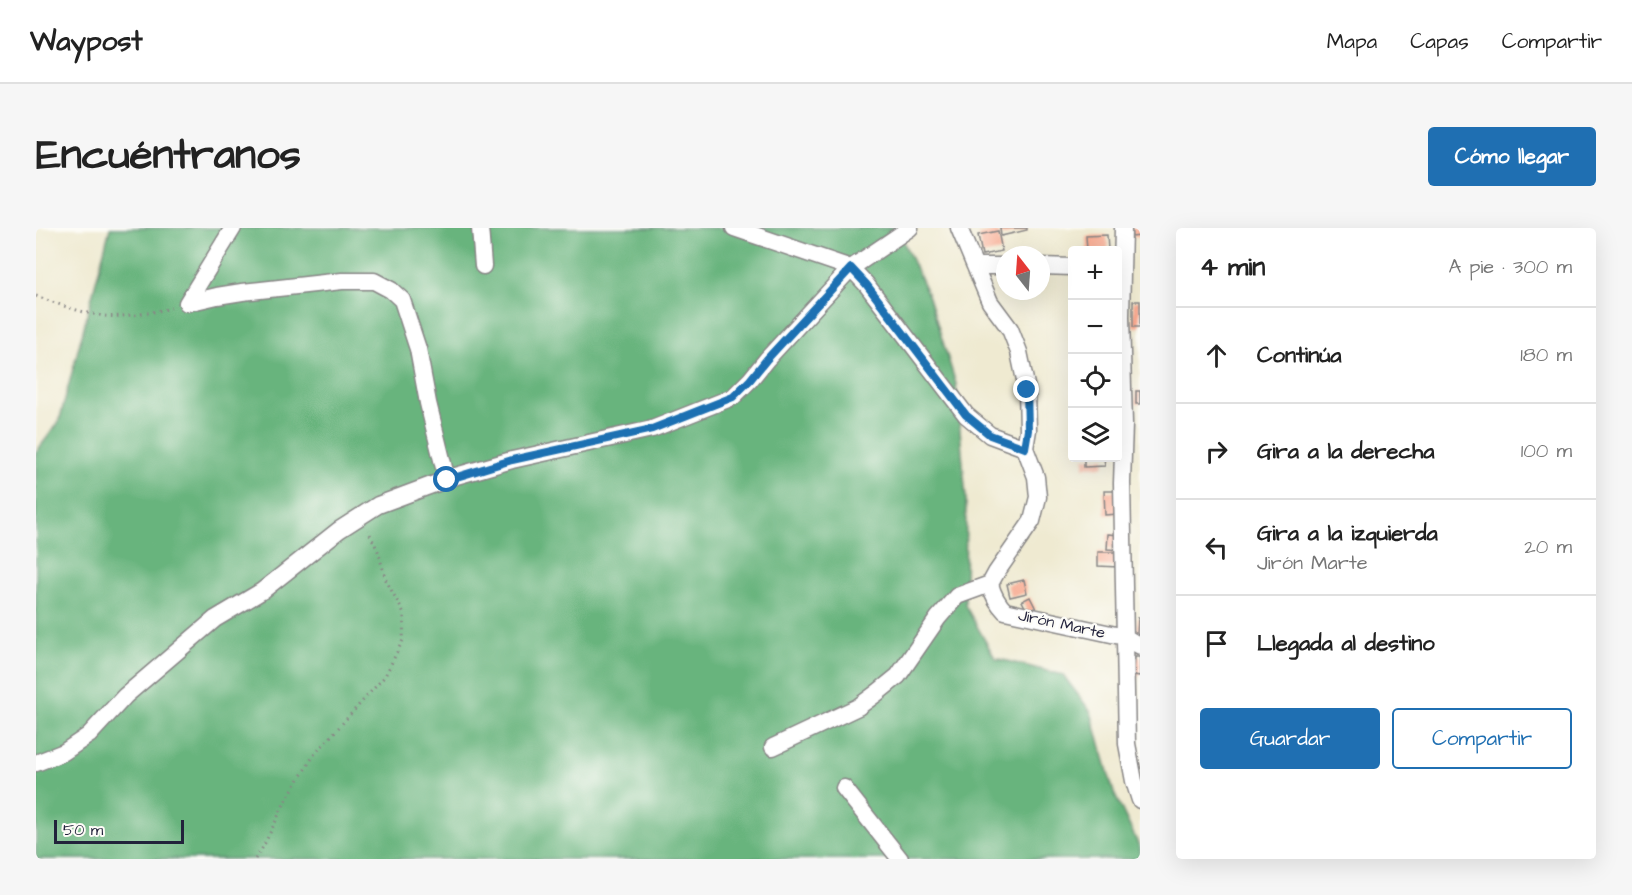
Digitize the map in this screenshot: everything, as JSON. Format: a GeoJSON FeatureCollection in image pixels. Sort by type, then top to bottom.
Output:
{"type":"FeatureCollection","features":[{"type":"Feature","properties":{"kind":"street"},"geometry":{"type":"LineString","coordinates":[[187,303],[233,228]]}},
{"type":"Feature","properties":{"kind":"street"},"geometry":{"type":"LineString","coordinates":[[480,228],[483,266]]}},
{"type":"Feature","properties":{"kind":"street"},"geometry":{"type":"LineString","coordinates":[[735,228],[851,268],[866,284],[966,415],[990,435],[1025,448]]}},
{"type":"Feature","properties":{"kind":"street"},"geometry":{"type":"LineString","coordinates":[[36,763],[64,752],[89,735],[125,696],[215,619],[262,591],[339,530],[378,505],[512,460],[652,429],[733,397],[851,268],[910,228]]}},
{"type":"Feature","properties":{"kind":"street"},"geometry":{"type":"LineString","coordinates":[[773,747],[858,707],[898,676],[938,618],[957,596],[990,584],[1032,520],[1038,497],[1036,477],[1025,448],[1028,430],[1027,390],[1019,352],[1010,329],[990,302],[958,228]]}},
{"type":"Feature","properties":{"kind":"street"},"geometry":{"type":"LineString","coordinates":[[1121,246],[1122,228]]}},
{"type":"Feature","properties":{"kind":"street"},"geometry":{"type":"LineString","coordinates":[[975,266],[996,266]]}},
{"type":"Feature","properties":{"kind":"street"},"geometry":{"type":"LineString","coordinates":[[1050,266],[1068,267]]}},
{"type":"Feature","properties":{"kind":"street"},"geometry":{"type":"LineString","coordinates":[[187,303],[234,293],[342,281],[374,281],[391,290],[402,300],[418,349],[428,403],[447,480]]}},
{"type":"Feature","properties":{"kind":"street"},"geometry":{"type":"LineString","coordinates":[[1121,300],[1132,424],[1122,483],[1127,744],[1140,800]]}},
{"type":"Feature","properties":{"kind":"street","name":"Jirón Marte"},"geometry":{"type":"LineString","coordinates":[[990,584],[998,604],[1005,611],[1125,637],[1140,645]]}},
{"type":"Feature","properties":{"kind":"street"},"geometry":{"type":"LineString","coordinates":[[844,788],[900,859]]}},
{"type":"Feature","properties":{"kind":"path"},"geometry":{"type":"LineString","coordinates":[[36,296],[107,317],[159,312],[187,303]]}},
{"type":"Feature","properties":{"kind":"path"},"geometry":{"type":"LineString","coordinates":[[255,859],[287,798],[314,755],[385,676],[403,640],[404,614],[386,580],[378,551],[361,515]]}},
{"type":"Feature","properties":{"kind":"green space"},"geometry":{"type":"Polygon","coordinates":[[[110,228],[897,228],[929,297],[956,384],[966,498],[965,605],[995,658],[1063,675],[1091,712],[1114,793],[1140,848],[1140,859],[36,859],[36,452],[59,422],[110,228]]]}},
{"type":"Feature","properties":{"kind":"building"},"geometry":{"type":"Polygon","coordinates":[[[1000,228],[1027,228],[1027,230],[1001,236],[1000,228]]]}},
{"type":"Feature","properties":{"kind":"building"},"geometry":{"type":"Polygon","coordinates":[[[1131,228],[1140,228],[1140,236],[1132,237],[1131,228]]]}},
{"type":"Feature","properties":{"kind":"building"},"geometry":{"type":"Polygon","coordinates":[[[998,231],[1001,246],[996,246],[996,252],[982,255],[978,235],[998,231]]]}},
{"type":"Feature","properties":{"kind":"building"},"geometry":{"type":"Polygon","coordinates":[[[1107,235],[1108,246],[1087,246],[1086,236],[1107,235]]]}},
{"type":"Feature","properties":{"kind":"building"},"geometry":{"type":"Polygon","coordinates":[[[1133,301],[1140,301],[1140,327],[1133,327],[1133,301]]]}},
{"type":"Feature","properties":{"kind":"building"},"geometry":{"type":"Polygon","coordinates":[[[1136,391],[1140,391],[1140,404],[1136,404],[1136,391]]]}},
{"type":"Feature","properties":{"kind":"building"},"geometry":{"type":"Polygon","coordinates":[[[1084,462],[1104,462],[1105,466],[1084,467],[1084,462]]]}},
{"type":"Feature","properties":{"kind":"building"},"geometry":{"type":"Polygon","coordinates":[[[1104,491],[1117,491],[1118,514],[1105,515],[1104,491]]]}},
{"type":"Feature","properties":{"kind":"building"},"geometry":{"type":"Polygon","coordinates":[[[1108,534],[1120,535],[1119,550],[1107,549],[1108,534]]]}},
{"type":"Feature","properties":{"kind":"building"},"geometry":{"type":"Polygon","coordinates":[[[1098,552],[1119,552],[1118,567],[1098,566],[1098,552]]]}},
{"type":"Feature","properties":{"kind":"building"},"geometry":{"type":"Polygon","coordinates":[[[1024,580],[1027,593],[1010,597],[1007,584],[1024,580]]]}},
{"type":"Feature","properties":{"kind":"building"},"geometry":{"type":"Polygon","coordinates":[[[1030,597],[1036,609],[1028,613],[1022,601],[1030,597]]]}},
{"type":"Feature","properties":{"kind":"building"},"geometry":{"type":"Polygon","coordinates":[[[1138,618],[1140,618],[1140,635],[1137,635],[1138,618]]]}},
{"type":"Feature","properties":{"kind":"building"},"geometry":{"type":"Polygon","coordinates":[[[1135,657],[1140,657],[1140,676],[1134,675],[1135,657]]]}},
{"type":"Feature","properties":{"kind":"route"},"geometry":{"type":"LineString","coordinates":[[447,480],[512,460],[652,429],[733,397],[851,268],[866,284],[966,415],[990,435],[1025,448],[1028,430],[1027,390]]}}]}
